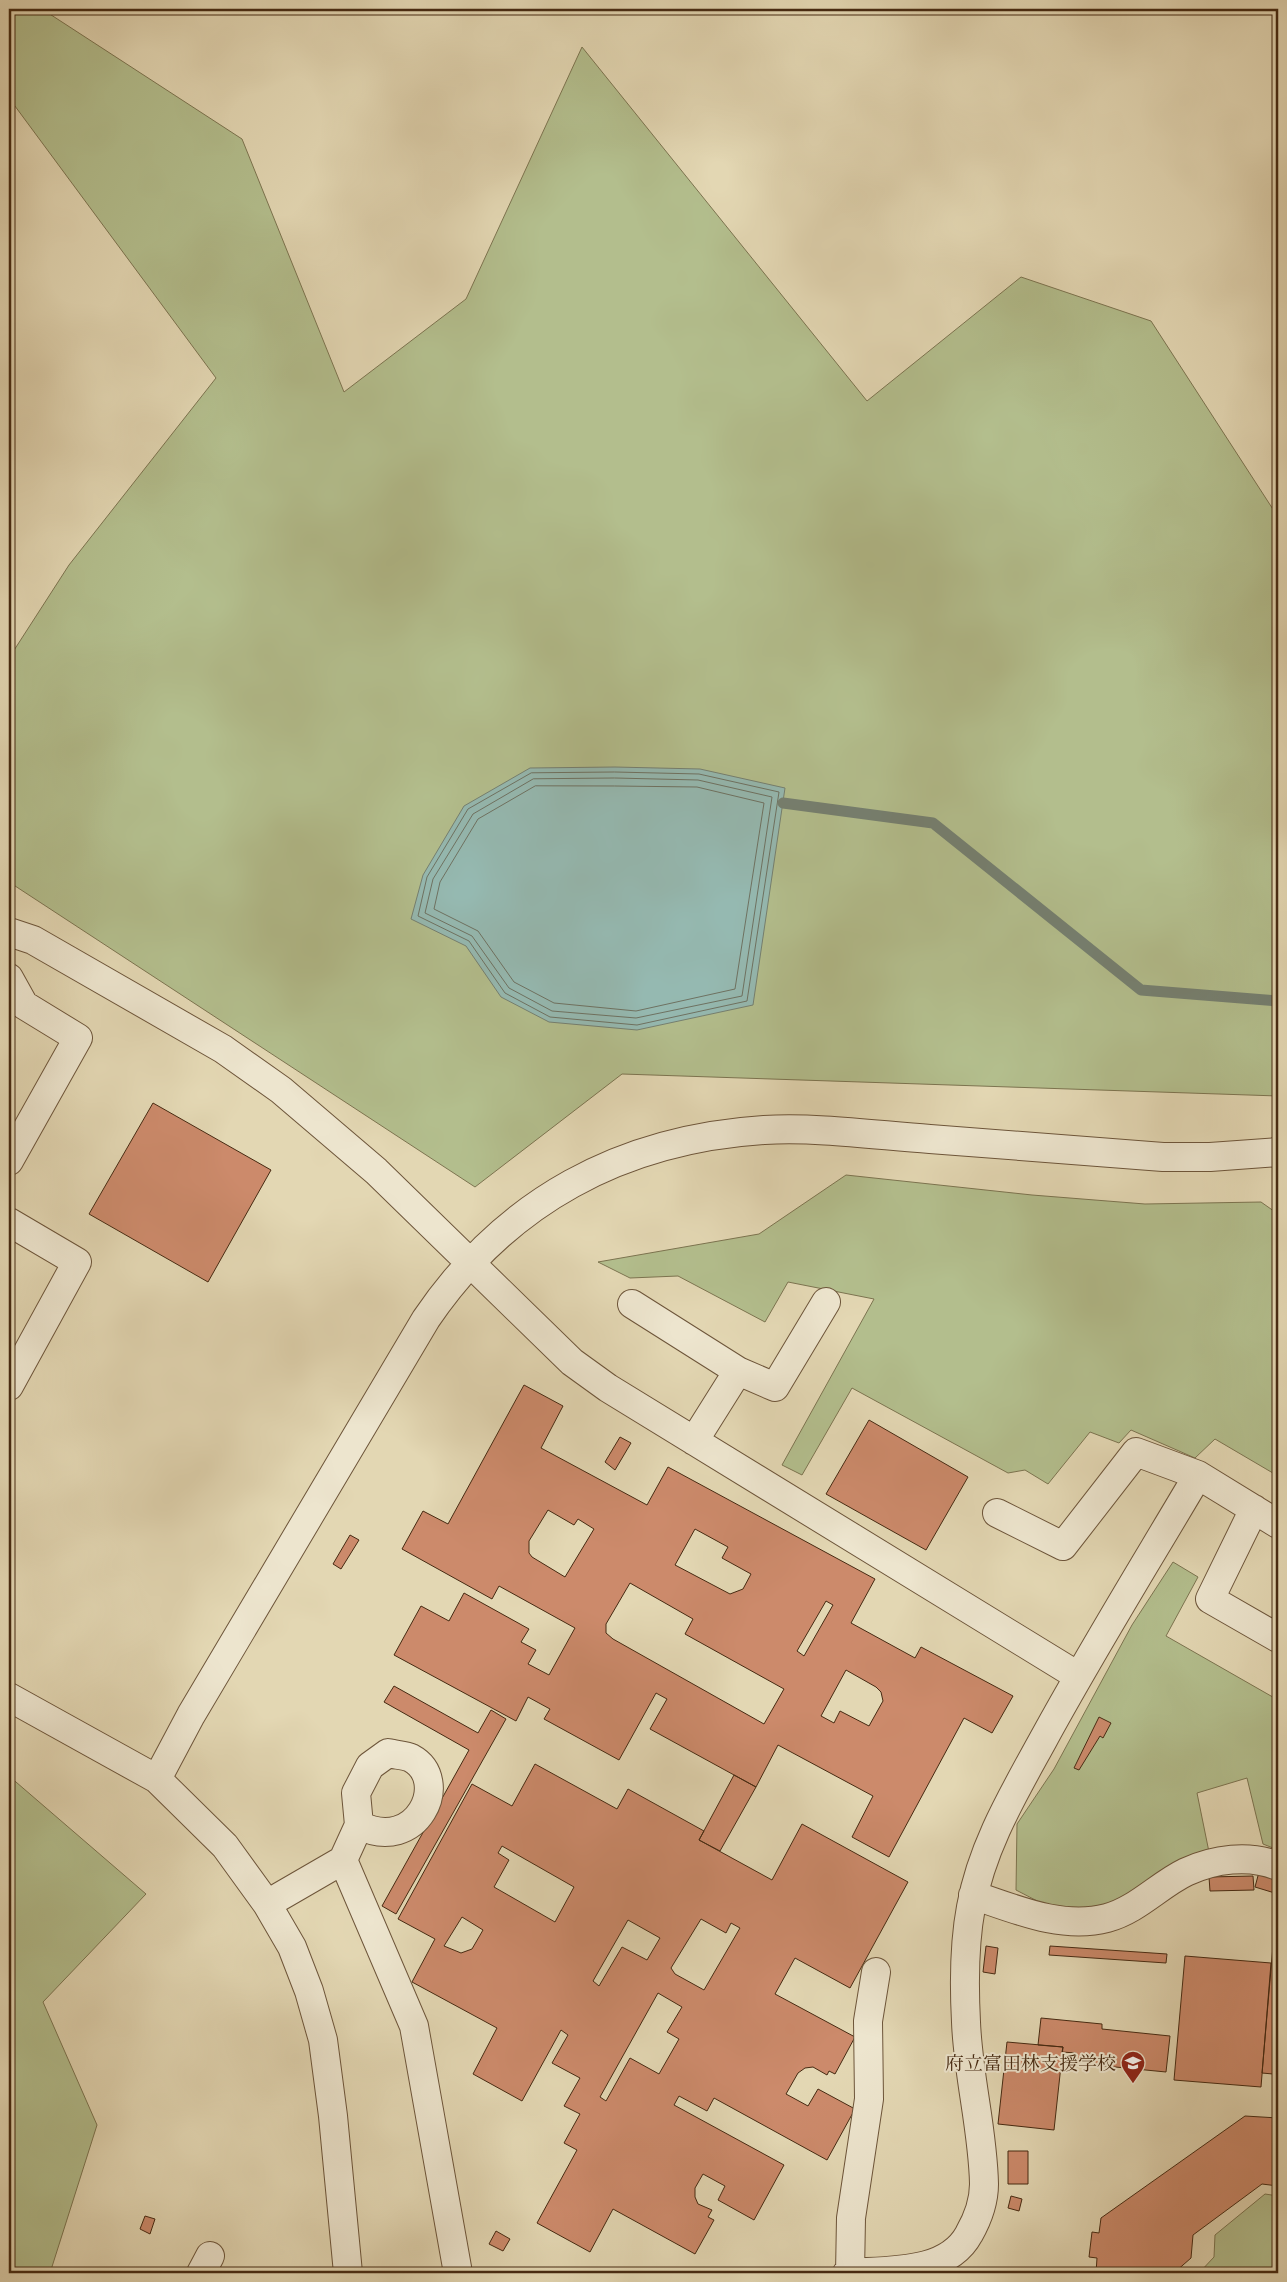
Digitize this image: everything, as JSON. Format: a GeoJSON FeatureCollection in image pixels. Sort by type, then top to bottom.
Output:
{"type":"FeatureCollection","features":[{"type":"Feature","properties":{"kind":"street"},"geometry":{"type":"LineString","coordinates":[[9,932],[33,940],[223,1049],[281,1090],[376,1171],[572,1362],[608,1388],[1078,1676]]}},
{"type":"Feature","properties":{"kind":"street"},"geometry":{"type":"LineString","coordinates":[[9,1161],[78,1038],[24,1006],[10,987]]}},
{"type":"Feature","properties":{"kind":"street"},"geometry":{"type":"LineString","coordinates":[[157,1779],[191,1714],[426,1319],[446,1290],[469,1262],[512,1223],[581,1178],[622,1159],[666,1145],[765,1130],[824,1131],[1163,1157],[1236,1156],[1278,1152]]}},
{"type":"Feature","properties":{"kind":"street"},"geometry":{"type":"LineString","coordinates":[[9,1222],[77,1262],[9,1386]]}},
{"type":"Feature","properties":{"kind":"street"},"geometry":{"type":"LineString","coordinates":[[632,1304],[738,1371],[775,1387],[826,1302]]}},
{"type":"Feature","properties":{"kind":"street"},"geometry":{"type":"LineString","coordinates":[[694,1441],[738,1371]]}},
{"type":"Feature","properties":{"kind":"street"},"geometry":{"type":"LineString","coordinates":[[997,1513],[1063,1546],[1136,1452],[1198,1475],[1278,1524]]}},
{"type":"Feature","properties":{"kind":"street"},"geometry":{"type":"LineString","coordinates":[[876,1972],[868,2021],[868,2099],[851,2218],[849,2273],[924,2266],[950,2257],[968,2236],[978,2215],[984,2186],[966,2023],[967,1938],[973,1896],[987,1852],[1004,1812],[1078,1676],[1198,1475]]}},
{"type":"Feature","properties":{"kind":"street"},"geometry":{"type":"LineString","coordinates":[[1254,1509],[1210,1598],[1278,1638]]}},
{"type":"Feature","properties":{"kind":"street"},"geometry":{"type":"LineString","coordinates":[[9,1697],[157,1779],[225,1846],[267,1904],[292,1947],[309,1991],[323,2040],[333,2116],[348,2273]]}},
{"type":"Feature","properties":{"kind":"street"},"geometry":{"type":"LineString","coordinates":[[267,1904],[344,1860],[359,1826]]}},
{"type":"Feature","properties":{"kind":"street"},"geometry":{"type":"LineString","coordinates":[[973,1896],[1047,1919],[1084,1922],[1107,1918],[1134,1906],[1185,1872],[1217,1861],[1246,1858],[1278,1866]]}},
{"type":"Feature","properties":{"kind":"street"},"geometry":{"type":"LineString","coordinates":[[344,1860],[414,2026],[458,2273]]}},
{"type":"Feature","properties":{"kind":"green space"},"geometry":{"type":"Polygon","coordinates":[[[9,9],[42,9],[242,139],[344,392],[466,299],[582,47],[867,401],[1021,277],[1151,321],[1278,517],[1278,1096],[622,1074],[475,1187],[9,882],[9,658],[69,565],[216,378],[9,98],[9,9]]]}},
{"type":"Feature","properties":{"kind":"green space"},"geometry":{"type":"Polygon","coordinates":[[[846,1175],[1032,1195],[1145,1204],[1261,1202],[1278,1214],[1278,1476],[1215,1439],[1195,1458],[1131,1430],[1119,1443],[1090,1432],[1048,1484],[1025,1470],[1008,1473],[852,1388],[802,1475],[782,1465],[874,1299],[788,1282],[765,1322],[678,1276],[630,1278],[598,1262],[759,1234],[846,1175]]]}},
{"type":"Feature","properties":{"kind":"green space"},"geometry":{"type":"Polygon","coordinates":[[[1173,1562],[1198,1577],[1166,1636],[1278,1700],[1278,1850],[1263,1844],[1247,1778],[1197,1793],[1209,1852],[1143,1892],[1085,1913],[1043,1904],[1016,1890],[1017,1824],[1054,1769],[1132,1625],[1173,1562]]]}},
{"type":"Feature","properties":{"kind":"green space"},"geometry":{"type":"Polygon","coordinates":[[[9,1776],[146,1894],[43,2002],[97,2125],[50,2273],[9,2273],[9,1776]]]}},
{"type":"Feature","properties":{"kind":"green space"},"geometry":{"type":"Polygon","coordinates":[[[1265,2194],[1278,2196],[1278,2273],[1199,2273],[1214,2257],[1215,2235],[1265,2194]]]}},
{"type":"Feature","properties":{"kind":"water"},"geometry":{"type":"Polygon","coordinates":[[[530,768],[700,769],[785,788],[753,1005],[637,1030],[549,1022],[501,997],[466,946],[411,919],[423,875],[464,806],[530,768]]]}},
{"type":"Feature","properties":{"kind":"building"},"geometry":{"type":"Polygon","coordinates":[[[153,1103],[271,1170],[208,1282],[89,1214],[153,1103]]]}},
{"type":"Feature","properties":{"kind":"building"},"geometry":{"type":"Polygon","coordinates":[[[524,1385],[563,1406],[541,1448],[647,1505],[668,1467],[875,1579],[851,1623],[915,1658],[921,1647],[1013,1696],[992,1733],[964,1718],[889,1857],[852,1837],[873,1796],[778,1745],[756,1787],[650,1729],[667,1699],[656,1693],[619,1760],[544,1719],[550,1709],[528,1697],[516,1721],[394,1655],[421,1606],[449,1621],[464,1593],[529,1629],[521,1642],[536,1650],[528,1664],[549,1675],[575,1628],[499,1586],[492,1599],[402,1549],[423,1511],[448,1524],[524,1385]],[[548,1510],[529,1541],[529,1553],[532,1557],[565,1577],[594,1529],[578,1519],[574,1525],[548,1510]],[[695,1529],[675,1565],[730,1594],[743,1589],[751,1574],[722,1558],[728,1547],[695,1529]],[[630,1583],[606,1624],[606,1633],[613,1639],[764,1724],[784,1689],[685,1634],[693,1619],[630,1583]],[[826,1601],[797,1651],[804,1656],[833,1605],[826,1601]],[[846,1670],[821,1716],[834,1723],[840,1711],[869,1726],[883,1701],[881,1692],[876,1687],[846,1670]]]}},
{"type":"Feature","properties":{"kind":"building"},"geometry":{"type":"Polygon","coordinates":[[[869,1420],[968,1477],[926,1550],[826,1494],[869,1420]]]}},
{"type":"Feature","properties":{"kind":"building"},"geometry":{"type":"Polygon","coordinates":[[[620,1437],[631,1443],[615,1470],[605,1462],[620,1437]]]}},
{"type":"Feature","properties":{"kind":"building"},"geometry":{"type":"Polygon","coordinates":[[[350,1535],[359,1540],[341,1569],[333,1564],[350,1535]]]}},
{"type":"Feature","properties":{"kind":"building"},"geometry":{"type":"Polygon","coordinates":[[[394,1686],[478,1733],[491,1710],[506,1719],[396,1914],[382,1906],[469,1750],[384,1702],[394,1686]]]}},
{"type":"Feature","properties":{"kind":"building"},"geometry":{"type":"Polygon","coordinates":[[[1099,1717],[1111,1723],[1103,1738],[1100,1736],[1079,1770],[1074,1768],[1099,1717]]]}},
{"type":"Feature","properties":{"kind":"building"},"geometry":{"type":"Polygon","coordinates":[[[535,1764],[617,1809],[628,1789],[704,1831],[699,1840],[772,1880],[802,1824],[908,1882],[850,1988],[795,1958],[775,1994],[855,2037],[835,2074],[829,2071],[827,2075],[813,2067],[805,2068],[798,2073],[786,2094],[808,2106],[818,2089],[855,2109],[827,2160],[714,2098],[707,2111],[679,2096],[674,2105],[784,2165],[754,2220],[718,2200],[725,2186],[703,2174],[695,2188],[695,2197],[698,2204],[712,2210],[708,2217],[714,2220],[695,2254],[613,2209],[590,2252],[537,2223],[577,2150],[564,2143],[580,2114],[564,2106],[580,2078],[552,2063],[568,2035],[561,2030],[522,2101],[473,2074],[497,2028],[412,1982],[435,1939],[398,1919],[472,1784],[512,1806],[535,1764]],[[502,1846],[498,1853],[509,1860],[494,1887],[555,1922],[574,1887],[502,1846]],[[462,1917],[444,1946],[461,1953],[472,1949],[483,1930],[462,1917]],[[701,1919],[671,1968],[675,1974],[704,1990],[740,1928],[731,1923],[726,1933],[701,1919]],[[628,1920],[593,1981],[599,1986],[622,1947],[647,1960],[660,1938],[628,1920]],[[658,1993],[600,2097],[606,2101],[630,2058],[659,2074],[679,2039],[667,2032],[682,2007],[658,1993]]]}},
{"type":"Feature","properties":{"kind":"building"},"geometry":{"type":"Polygon","coordinates":[[[734,1775],[756,1787],[720,1851],[699,1840],[734,1775]]]}},
{"type":"Feature","properties":{"kind":"building"},"geometry":{"type":"Polygon","coordinates":[[[1259,1872],[1278,1878],[1278,1894],[1255,1887],[1259,1872]]]}},
{"type":"Feature","properties":{"kind":"building"},"geometry":{"type":"Polygon","coordinates":[[[1253,1876],[1254,1890],[1210,1891],[1209,1877],[1253,1876]]]}},
{"type":"Feature","properties":{"kind":"building"},"geometry":{"type":"Polygon","coordinates":[[[986,1946],[998,1948],[995,1974],[983,1972],[986,1946]]]}},
{"type":"Feature","properties":{"kind":"building"},"geometry":{"type":"Polygon","coordinates":[[[1050,1946],[1167,1954],[1166,1963],[1049,1955],[1050,1946]]]}},
{"type":"Feature","properties":{"kind":"building"},"geometry":{"type":"Polygon","coordinates":[[[1273,1946],[1278,1946],[1278,2080],[1273,2079],[1273,2074],[1262,2073],[1273,1946]]]}},
{"type":"Feature","properties":{"kind":"building"},"geometry":{"type":"Polygon","coordinates":[[[1185,1956],[1271,1963],[1261,2087],[1174,2080],[1185,1956]]]}},
{"type":"Feature","properties":{"kind":"building"},"geometry":{"type":"Polygon","coordinates":[[[1041,2018],[1102,2024],[1102,2029],[1170,2036],[1166,2072],[1075,2063],[1076,2053],[1062,2052],[1063,2047],[1038,2045],[1041,2018]]]}},
{"type":"Feature","properties":{"kind":"building"},"geometry":{"type":"Polygon","coordinates":[[[1007,2042],[1063,2047],[1054,2130],[998,2124],[1007,2042]]]}},
{"type":"Feature","properties":{"kind":"building"},"geometry":{"type":"Polygon","coordinates":[[[1245,2116],[1278,2118],[1278,2186],[1262,2184],[1193,2235],[1191,2258],[1175,2272],[1096,2273],[1097,2258],[1089,2257],[1092,2232],[1099,2233],[1101,2218],[1245,2116]]]}},
{"type":"Feature","properties":{"kind":"building"},"geometry":{"type":"Polygon","coordinates":[[[1008,2151],[1028,2151],[1028,2184],[1008,2184],[1008,2151]]]}},
{"type":"Feature","properties":{"kind":"building"},"geometry":{"type":"Polygon","coordinates":[[[1011,2196],[1022,2199],[1019,2211],[1008,2208],[1011,2196]]]}},
{"type":"Feature","properties":{"kind":"building"},"geometry":{"type":"Polygon","coordinates":[[[145,2216],[155,2219],[150,2234],[140,2229],[145,2216]]]}},
{"type":"Feature","properties":{"kind":"building"},"geometry":{"type":"Polygon","coordinates":[[[496,2231],[510,2239],[503,2251],[489,2244],[496,2231]]]}},
{"type":"Feature","properties":{"kind":"waterway"},"geometry":{"type":"LineString","coordinates":[[783,803],[933,823],[1141,990],[1278,1001]]}},
{"type":"Feature","properties":{"kind":"place","name":"府立富田林支援学校"},"geometry":{"type":"Point","coordinates":[1133,2084]}}]}
